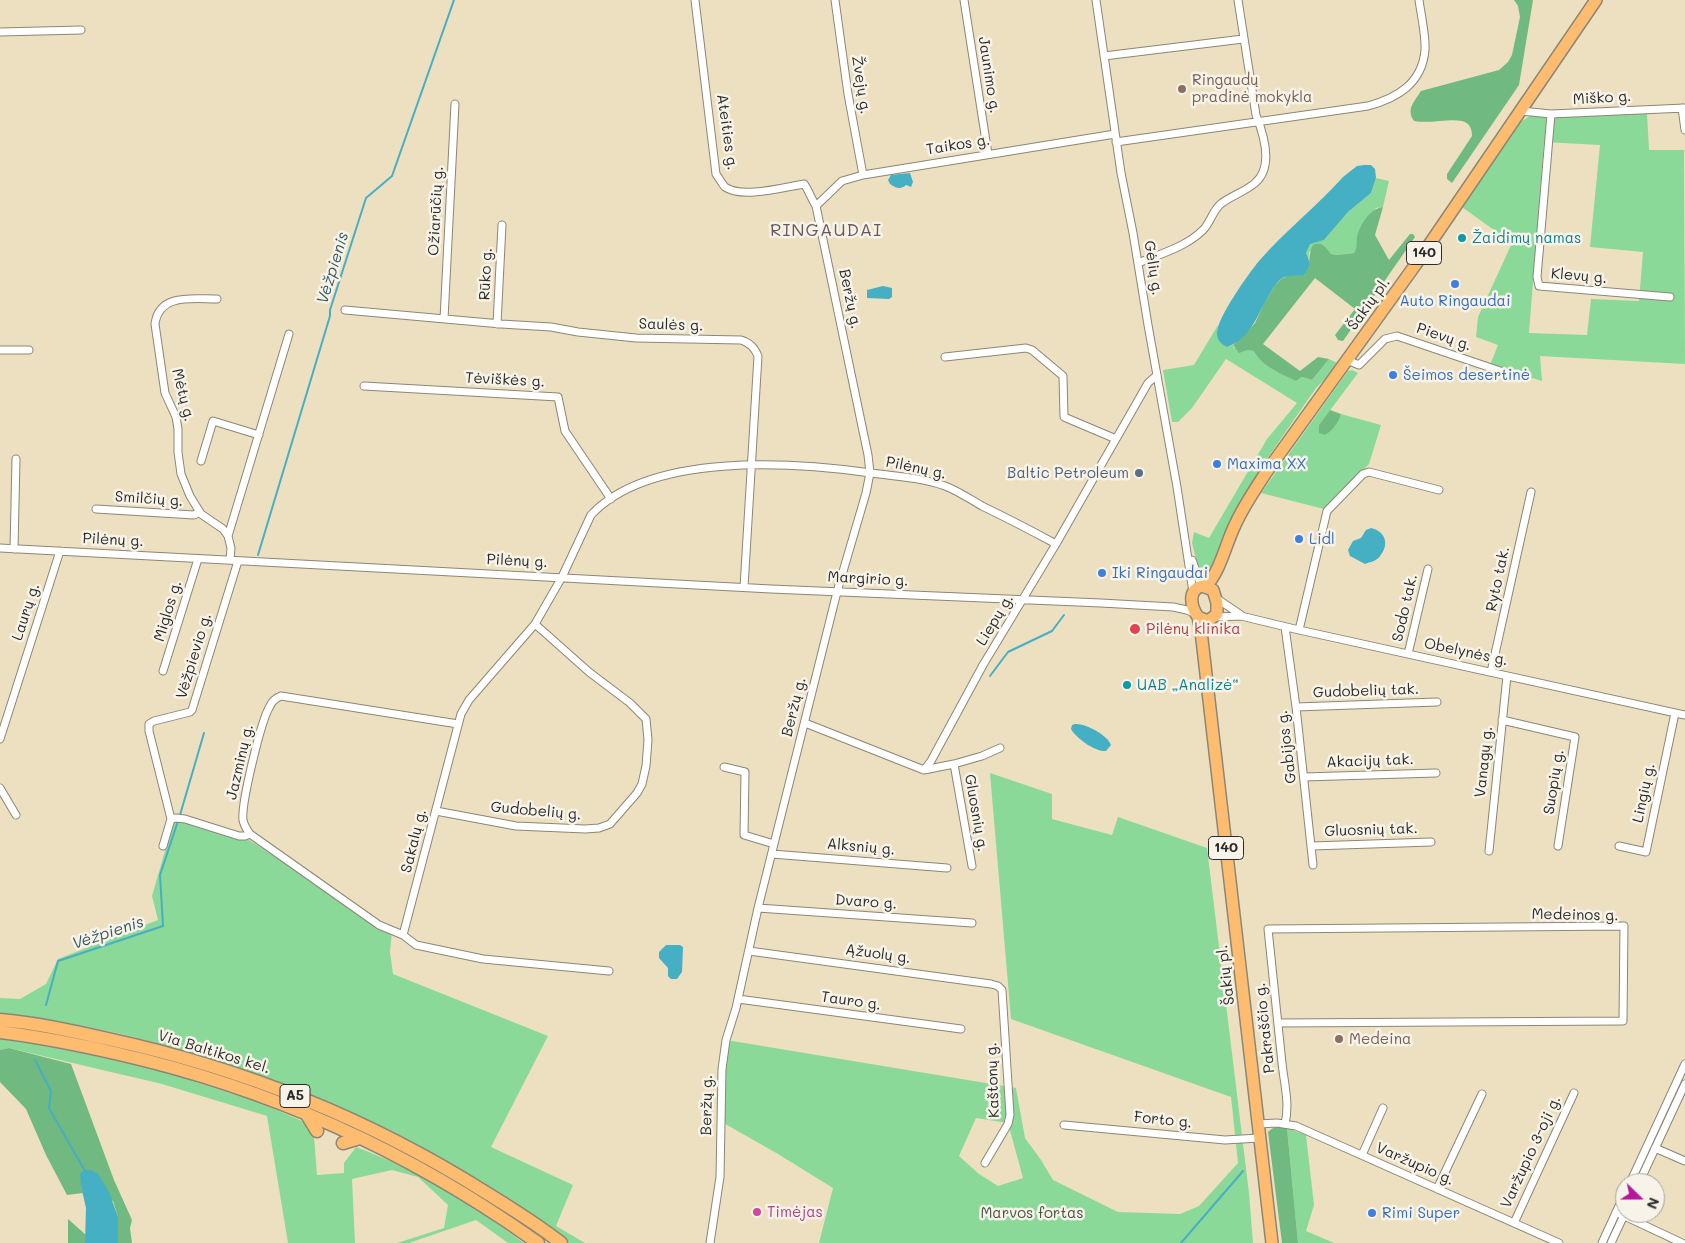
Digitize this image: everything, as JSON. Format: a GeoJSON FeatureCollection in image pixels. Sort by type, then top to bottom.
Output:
{"type":"FeatureCollection","features":[{"type":"Feature","properties":{"kind":"highway","name":"Via Baltikos kel."},"geometry":{"type":"LineString","coordinates":[[0,1020],[59,1028],[142,1046],[218,1068],[293,1095],[367,1126],[430,1159],[502,1203],[560,1243]]}},
{"type":"Feature","properties":{"kind":"highway","name":"Via Baltikos kel."},"geometry":{"type":"LineString","coordinates":[[0,1032],[78,1044],[171,1067],[253,1093],[306,1113],[404,1158],[446,1182],[538,1243]]}},
{"type":"Feature","properties":{"kind":"highway"},"geometry":{"type":"LineString","coordinates":[[306,1113],[316,1131]]}},
{"type":"Feature","properties":{"kind":"highway"},"geometry":{"type":"LineString","coordinates":[[343,1144],[360,1138]]}},
{"type":"Feature","properties":{"kind":"main road","name":"Šakių pl."},"geometry":{"type":"LineString","coordinates":[[1210,591],[1234,527],[1246,503],[1416,264],[1596,0]]}},
{"type":"Feature","properties":{"kind":"main road"},"geometry":{"type":"LineString","coordinates":[[1192,594],[1198,587],[1210,591]]}},
{"type":"Feature","properties":{"kind":"main road","name":"140"},"geometry":{"type":"LineString","coordinates":[[1210,591],[1218,610],[1213,618]]}},
{"type":"Feature","properties":{"kind":"main road","name":"140"},"geometry":{"type":"LineString","coordinates":[[1192,594],[1197,616]]}},
{"type":"Feature","properties":{"kind":"main road","name":"Šakių pl."},"geometry":{"type":"LineString","coordinates":[[1197,616],[1201,631],[1210,703],[1272,1243]]}},
{"type":"Feature","properties":{"kind":"main road"},"geometry":{"type":"LineString","coordinates":[[1197,616],[1204,621],[1213,618]]}},
{"type":"Feature","properties":{"kind":"main road","name":"Šakių pl."},"geometry":{"type":"LineString","coordinates":[[1210,703],[1209,632],[1213,618]]}},
{"type":"Feature","properties":{"kind":"street","name":"Ateities g."},"geometry":{"type":"LineString","coordinates":[[695,0],[716,174],[724,187],[735,192],[804,184]]}},
{"type":"Feature","properties":{"kind":"street","name":"Žvejų g."},"geometry":{"type":"LineString","coordinates":[[835,0],[848,94],[863,175]]}},
{"type":"Feature","properties":{"kind":"street","name":"Jaunimo g."},"geometry":{"type":"LineString","coordinates":[[964,0],[988,154]]}},
{"type":"Feature","properties":{"kind":"street","name":"Gėlių g."},"geometry":{"type":"LineString","coordinates":[[1096,0],[1116,142],[1186,540],[1192,594]]}},
{"type":"Feature","properties":{"kind":"street"},"geometry":{"type":"LineString","coordinates":[[1138,263],[1180,246],[1197,236],[1207,225],[1222,202],[1246,189],[1263,175],[1266,164],[1265,152],[1243,40],[1238,0]]}},
{"type":"Feature","properties":{"kind":"street"},"geometry":{"type":"LineString","coordinates":[[1116,142],[1368,106],[1387,101],[1400,94],[1412,82],[1420,70],[1425,50],[1419,0]]}},
{"type":"Feature","properties":{"kind":"street"},"geometry":{"type":"LineString","coordinates":[[0,32],[81,30]]}},
{"type":"Feature","properties":{"kind":"street"},"geometry":{"type":"LineString","coordinates":[[1104,56],[1243,40]]}},
{"type":"Feature","properties":{"kind":"street","name":"Ožiarūčių g."},"geometry":{"type":"LineString","coordinates":[[444,319],[454,104]]}},
{"type":"Feature","properties":{"kind":"street"},"geometry":{"type":"LineString","coordinates":[[1683,108],[1685,130]]}},
{"type":"Feature","properties":{"kind":"street","name":"Miško g."},"geometry":{"type":"LineString","coordinates":[[1520,111],[1551,114],[1683,108]]}},
{"type":"Feature","properties":{"kind":"street","name":"Klevų g."},"geometry":{"type":"LineString","coordinates":[[1551,114],[1537,277],[1539,286],[1670,296]]}},
{"type":"Feature","properties":{"kind":"street","name":"Taikos g."},"geometry":{"type":"LineString","coordinates":[[816,206],[842,181],[863,175],[1115,134]]}},
{"type":"Feature","properties":{"kind":"street","name":"Beržų g."},"geometry":{"type":"LineString","coordinates":[[710,1243],[720,1177],[722,1069],[726,1040],[738,999],[758,908],[837,592],[860,516],[870,473],[868,455],[816,206],[807,186],[804,184]]}},
{"type":"Feature","properties":{"kind":"street","name":"Rūko g."},"geometry":{"type":"LineString","coordinates":[[497,324],[502,225]]}},
{"type":"Feature","properties":{"kind":"street","name":"Mėtų g."},"geometry":{"type":"LineString","coordinates":[[217,299],[169,302],[159,310],[155,324],[165,393],[176,417],[178,428],[178,452],[181,474],[190,496],[200,512],[223,529],[228,536]]}},
{"type":"Feature","properties":{"kind":"street","name":"Saulės g."},"geometry":{"type":"LineString","coordinates":[[346,310],[497,324],[551,326],[578,332],[636,338],[741,340],[749,343],[755,349],[758,356],[744,587]]}},
{"type":"Feature","properties":{"kind":"street"},"geometry":{"type":"LineString","coordinates":[[234,561],[228,536],[289,334]]}},
{"type":"Feature","properties":{"kind":"street","name":"Pievų g."},"geometry":{"type":"LineString","coordinates":[[1347,360],[1359,365],[1384,339],[1398,336],[1512,375]]}},
{"type":"Feature","properties":{"kind":"street"},"geometry":{"type":"LineString","coordinates":[[945,357],[1026,348],[1032,350],[1064,376],[1064,417],[1116,439]]}},
{"type":"Feature","properties":{"kind":"street"},"geometry":{"type":"LineString","coordinates":[[0,350],[29,350]]}},
{"type":"Feature","properties":{"kind":"street","name":"Liepų g."},"geometry":{"type":"LineString","coordinates":[[924,770],[931,761],[984,665],[1148,383],[1157,375]]}},
{"type":"Feature","properties":{"kind":"street","name":"Tėviškės g."},"geometry":{"type":"LineString","coordinates":[[364,386],[558,397],[565,431],[611,499]]}},
{"type":"Feature","properties":{"kind":"street"},"geometry":{"type":"LineString","coordinates":[[201,461],[212,421],[259,435]]}},
{"type":"Feature","properties":{"kind":"street"},"geometry":{"type":"LineString","coordinates":[[14,549],[16,459]]}},
{"type":"Feature","properties":{"kind":"street","name":"Pilėnų g."},"geometry":{"type":"LineString","coordinates":[[0,548],[562,577],[591,515],[611,499],[642,483],[669,475],[723,466],[774,464],[870,473],[916,479],[946,486],[1056,544]]}},
{"type":"Feature","properties":{"kind":"street"},"geometry":{"type":"LineString","coordinates":[[1299,630],[1329,508],[1366,472],[1439,490]]}},
{"type":"Feature","properties":{"kind":"street","name":"Ryto tak."},"geometry":{"type":"LineString","coordinates":[[1492,672],[1531,492]]}},
{"type":"Feature","properties":{"kind":"street","name":"Smilčių g."},"geometry":{"type":"LineString","coordinates":[[96,509],[194,515],[200,512]]}},
{"type":"Feature","properties":{"kind":"street","name":"Gėlių g."},"geometry":{"type":"LineString","coordinates":[[1186,540],[1200,583],[1210,591]]}},
{"type":"Feature","properties":{"kind":"street","name":"Laurų g."},"geometry":{"type":"LineString","coordinates":[[0,739],[60,551]]}},
{"type":"Feature","properties":{"kind":"street","name":"Miglos g."},"geometry":{"type":"LineString","coordinates":[[163,671],[198,559]]}},
{"type":"Feature","properties":{"kind":"street","name":"Vėžpievio g."},"geometry":{"type":"LineString","coordinates":[[171,819],[149,724],[192,710],[237,566],[234,561]]}},
{"type":"Feature","properties":{"kind":"street","name":"Sodo tak."},"geometry":{"type":"LineString","coordinates":[[1408,654],[1428,569]]}},
{"type":"Feature","properties":{"kind":"street","name":"Margirio g."},"geometry":{"type":"LineString","coordinates":[[562,577],[1173,607],[1187,610],[1197,616]]}},
{"type":"Feature","properties":{"kind":"street","name":"Sakalų g."},"geometry":{"type":"LineString","coordinates":[[403,935],[458,724],[470,700],[535,624],[562,577]]}},
{"type":"Feature","properties":{"kind":"street","name":"Obelynės g."},"geometry":{"type":"LineString","coordinates":[[1210,591],[1241,616]]}},
{"type":"Feature","properties":{"kind":"street"},"geometry":{"type":"LineString","coordinates":[[1173,607],[1192,594]]}},
{"type":"Feature","properties":{"kind":"street","name":"Obelynės g."},"geometry":{"type":"LineString","coordinates":[[1213,618],[1241,616],[1685,715]]}},
{"type":"Feature","properties":{"kind":"street","name":"Gudobelių g."},"geometry":{"type":"LineString","coordinates":[[436,811],[516,826],[599,828],[610,824],[637,793],[642,784],[646,766],[648,740],[646,719],[630,703],[589,672],[535,624]]}},
{"type":"Feature","properties":{"kind":"street","name":"Gabijos g."},"geometry":{"type":"LineString","coordinates":[[1285,627],[1296,707],[1313,865]]}},
{"type":"Feature","properties":{"kind":"street","name":"Vanagų g."},"geometry":{"type":"LineString","coordinates":[[1489,851],[1507,676]]}},
{"type":"Feature","properties":{"kind":"street","name":"Jazminų g."},"geometry":{"type":"LineString","coordinates":[[250,834],[244,821],[244,800],[265,715],[277,698],[287,696],[458,724]]}},
{"type":"Feature","properties":{"kind":"street","name":"Gudobelių tak."},"geometry":{"type":"LineString","coordinates":[[1296,707],[1436,702]]}},
{"type":"Feature","properties":{"kind":"street","name":"Lingių g."},"geometry":{"type":"LineString","coordinates":[[1619,846],[1646,852],[1675,713]]}},
{"type":"Feature","properties":{"kind":"street","name":"Suopių g."},"geometry":{"type":"LineString","coordinates":[[1502,720],[1575,737],[1558,846]]}},
{"type":"Feature","properties":{"kind":"street"},"geometry":{"type":"LineString","coordinates":[[805,722],[924,770]]}},
{"type":"Feature","properties":{"kind":"street"},"geometry":{"type":"LineString","coordinates":[[954,764],[982,756],[1000,748]]}},
{"type":"Feature","properties":{"kind":"street","name":"Gluosnių g."},"geometry":{"type":"LineString","coordinates":[[924,770],[954,764],[972,866]]}},
{"type":"Feature","properties":{"kind":"street"},"geometry":{"type":"LineString","coordinates":[[724,767],[745,772],[744,835],[774,844]]}},
{"type":"Feature","properties":{"kind":"street","name":"Akacijų tak."},"geometry":{"type":"LineString","coordinates":[[1304,777],[1436,773]]}},
{"type":"Feature","properties":{"kind":"street"},"geometry":{"type":"LineString","coordinates":[[1,792],[16,816]]}},
{"type":"Feature","properties":{"kind":"street"},"geometry":{"type":"LineString","coordinates":[[163,846],[171,819],[176,818],[185,819],[239,836],[250,834],[379,925],[403,935],[416,946],[482,959],[610,971]]}},
{"type":"Feature","properties":{"kind":"street","name":"Gluosnių tak."},"geometry":{"type":"LineString","coordinates":[[1312,846],[1431,842]]}},
{"type":"Feature","properties":{"kind":"street","name":"Alksnių g."},"geometry":{"type":"LineString","coordinates":[[772,854],[947,868]]}},
{"type":"Feature","properties":{"kind":"street","name":"Dvaro g."},"geometry":{"type":"LineString","coordinates":[[758,908],[972,923]]}},
{"type":"Feature","properties":{"kind":"street","name":"Medeinos g."},"geometry":{"type":"LineString","coordinates":[[1268,929],[1624,926],[1623,1021],[1278,1023]]}},
{"type":"Feature","properties":{"kind":"street","name":"Pakraščio g."},"geometry":{"type":"LineString","coordinates":[[1268,929],[1288,1108],[1286,1124]]}},
{"type":"Feature","properties":{"kind":"street","name":"Ąžuolų g."},"geometry":{"type":"LineString","coordinates":[[749,950],[991,984],[998,986],[1002,990]]}},
{"type":"Feature","properties":{"kind":"street","name":"Kaštonų g."},"geometry":{"type":"LineString","coordinates":[[985,1163],[1008,1124],[1010,1115],[1002,990]]}},
{"type":"Feature","properties":{"kind":"street","name":"Tauro g."},"geometry":{"type":"LineString","coordinates":[[738,999],[961,1029]]}},
{"type":"Feature","properties":{"kind":"street"},"geometry":{"type":"LineString","coordinates":[[1635,1173],[1682,1077],[1685,1064]]}},
{"type":"Feature","properties":{"kind":"street"},"geometry":{"type":"LineString","coordinates":[[1644,1173],[1685,1084]]}},
{"type":"Feature","properties":{"kind":"street","name":"Varžupio 3-oji g."},"geometry":{"type":"LineString","coordinates":[[1514,1223],[1574,1093]]}},
{"type":"Feature","properties":{"kind":"street"},"geometry":{"type":"LineString","coordinates":[[1437,1189],[1482,1094]]}},
{"type":"Feature","properties":{"kind":"street"},"geometry":{"type":"LineString","coordinates":[[1362,1155],[1383,1108]]}},
{"type":"Feature","properties":{"kind":"street","name":"Varžupio g."},"geometry":{"type":"LineString","coordinates":[[1258,1124],[1296,1126],[1559,1243]]}},
{"type":"Feature","properties":{"kind":"street","name":"Forto g."},"geometry":{"type":"LineString","coordinates":[[1064,1125],[1225,1140],[1259,1138]]}},
{"type":"Feature","properties":{"kind":"street"},"geometry":{"type":"LineString","coordinates":[[1655,1148],[1685,1161]]}},
{"type":"Feature","properties":{"kind":"street"},"geometry":{"type":"LineString","coordinates":[[1602,1243],[1615,1214]]}},
{"type":"Feature","properties":{"kind":"street"},"geometry":{"type":"LineString","coordinates":[[1611,1243],[1620,1223]]}},
{"type":"Feature","properties":{"kind":"street"},"geometry":{"type":"LineString","coordinates":[[1642,1223],[1682,1243]]}},
{"type":"Feature","properties":{"kind":"green space"},"geometry":{"type":"Polygon","coordinates":[[[1514,0],[1533,0],[1519,85],[1452,183],[1447,179],[1447,174],[1472,136],[1470,127],[1467,123],[1457,120],[1414,121],[1411,113],[1412,106],[1421,91],[1499,70],[1508,62],[1512,55],[1520,17],[1518,6],[1514,0]]]}},
{"type":"Feature","properties":{"kind":"green space"},"geometry":{"type":"Polygon","coordinates":[[[1647,113],[1649,150],[1684,150],[1685,364],[1540,356],[1542,381],[1490,365],[1498,345],[1476,337],[1478,317],[1512,243],[1462,207],[1522,121],[1530,116],[1572,117],[1647,113]],[[1544,142],[1529,333],[1587,335],[1591,299],[1639,301],[1643,252],[1590,247],[1600,145],[1544,142]]]}},
{"type":"Feature","properties":{"kind":"green space"},"geometry":{"type":"Polygon","coordinates":[[[1376,178],[1389,181],[1383,207],[1376,208],[1357,238],[1357,248],[1354,253],[1331,254],[1324,245],[1309,252],[1309,258],[1306,253],[1310,243],[1324,240],[1348,212],[1371,193],[1376,178]]]}},
{"type":"Feature","properties":{"kind":"green space"},"geometry":{"type":"Polygon","coordinates":[[[1383,207],[1375,235],[1389,260],[1410,234],[1413,234],[1415,237],[1343,341],[1338,340],[1335,335],[1355,309],[1315,278],[1263,344],[1300,371],[1318,357],[1329,359],[1312,380],[1302,377],[1296,381],[1272,369],[1254,351],[1247,350],[1239,353],[1233,345],[1255,323],[1276,284],[1287,276],[1304,275],[1309,264],[1313,245],[1321,244],[1331,254],[1354,253],[1357,237],[1363,223],[1369,214],[1383,207]]]}},
{"type":"Feature","properties":{"kind":"green space"},"geometry":{"type":"Polygon","coordinates":[[[1218,325],[1217,332],[1227,347],[1233,345],[1234,348],[1254,351],[1267,365],[1296,381],[1302,377],[1312,380],[1329,359],[1337,363],[1330,374],[1316,388],[1264,463],[1236,511],[1209,578],[1204,580],[1201,579],[1192,543],[1194,532],[1209,538],[1267,439],[1297,403],[1226,359],[1192,408],[1178,422],[1172,422],[1163,370],[1194,365],[1218,325]]]}},
{"type":"Feature","properties":{"kind":"green space"},"geometry":{"type":"Polygon","coordinates":[[[1352,370],[1358,373],[1319,425],[1340,417],[1341,414],[1381,425],[1369,464],[1324,509],[1261,493],[1348,371],[1352,370]]]}},
{"type":"Feature","properties":{"kind":"green space"},"geometry":{"type":"Polygon","coordinates":[[[1330,410],[1341,414],[1339,420],[1325,435],[1319,433],[1319,425],[1330,410]]]}},
{"type":"Feature","properties":{"kind":"green space","name":"Marvos fortas"},"geometry":{"type":"Polygon","coordinates":[[[990,773],[1052,794],[1052,819],[1112,835],[1118,817],[1207,848],[1249,1193],[1253,1243],[819,1243],[833,1188],[720,1121],[726,1040],[1016,1088],[1025,1138],[1053,1180],[1118,1212],[1180,1214],[1199,1206],[1238,1163],[1231,1097],[1011,1019],[990,773]],[[976,1118],[959,1156],[979,1174],[998,1186],[1023,1178],[1008,1123],[976,1118]]]}},
{"type":"Feature","properties":{"kind":"green space"},"geometry":{"type":"Polygon","coordinates":[[[174,820],[237,839],[249,840],[392,931],[390,952],[393,974],[548,1036],[491,1147],[573,1185],[556,1226],[585,1243],[570,1243],[566,1241],[530,1214],[421,1146],[337,1106],[291,1087],[196,1054],[148,1041],[99,1029],[0,1013],[0,998],[20,999],[46,984],[58,959],[158,920],[152,896],[174,820]]]}},
{"type":"Feature","properties":{"kind":"green space"},"geometry":{"type":"Polygon","coordinates":[[[0,1039],[56,1047],[155,1069],[258,1102],[310,1126],[314,1137],[317,1175],[344,1173],[344,1163],[356,1147],[400,1166],[443,1189],[524,1243],[508,1243],[476,1220],[409,1243],[397,1243],[444,1228],[448,1205],[418,1177],[392,1170],[352,1179],[355,1243],[288,1243],[267,1116],[162,1084],[9,1048],[0,1050],[0,1039]]]}},
{"type":"Feature","properties":{"kind":"green space"},"geometry":{"type":"Polygon","coordinates":[[[9,1048],[71,1064],[114,1180],[132,1220],[130,1228],[132,1243],[118,1243],[118,1217],[113,1201],[81,1186],[83,1193],[67,1195],[46,1155],[26,1109],[0,1082],[0,1050],[9,1048]]]}},
{"type":"Feature","properties":{"kind":"green space"},"geometry":{"type":"Polygon","coordinates":[[[1273,1128],[1287,1128],[1298,1243],[1282,1243],[1268,1132],[1273,1128]]]}},
{"type":"Feature","properties":{"kind":"green space"},"geometry":{"type":"Polygon","coordinates":[[[1287,1128],[1306,1135],[1314,1205],[1306,1231],[1334,1243],[1298,1243],[1287,1128]]]}},
{"type":"Feature","properties":{"kind":"green space"},"geometry":{"type":"Polygon","coordinates":[[[68,1219],[86,1235],[85,1243],[68,1243],[68,1219]]]}},
{"type":"Feature","properties":{"kind":"water"},"geometry":{"type":"Polygon","coordinates":[[[1371,165],[1375,169],[1376,178],[1371,193],[1348,212],[1324,240],[1310,244],[1306,253],[1309,265],[1304,275],[1283,277],[1272,290],[1254,324],[1242,338],[1227,347],[1223,345],[1218,338],[1218,326],[1234,296],[1254,267],[1279,239],[1343,177],[1357,166],[1371,165]]]}},
{"type":"Feature","properties":{"kind":"water"},"geometry":{"type":"Polygon","coordinates":[[[910,173],[913,182],[911,187],[906,185],[902,188],[896,187],[890,184],[888,180],[891,175],[910,173]]]}},
{"type":"Feature","properties":{"kind":"water"},"geometry":{"type":"Polygon","coordinates":[[[883,286],[892,288],[892,297],[889,299],[867,298],[867,290],[883,286]]]}},
{"type":"Feature","properties":{"kind":"water"},"geometry":{"type":"Polygon","coordinates":[[[1371,528],[1383,535],[1385,547],[1379,558],[1365,564],[1350,556],[1348,550],[1353,541],[1361,538],[1366,530],[1371,528]]]}},
{"type":"Feature","properties":{"kind":"water"},"geometry":{"type":"Polygon","coordinates":[[[1072,725],[1084,725],[1096,730],[1106,737],[1111,745],[1106,751],[1091,747],[1073,733],[1071,729],[1072,725]]]}},
{"type":"Feature","properties":{"kind":"water"},"geometry":{"type":"Polygon","coordinates":[[[666,945],[680,945],[683,947],[682,972],[677,979],[671,979],[668,976],[668,968],[659,958],[659,952],[666,945]]]}},
{"type":"Feature","properties":{"kind":"water"},"geometry":{"type":"Polygon","coordinates":[[[85,1170],[91,1170],[98,1174],[109,1192],[118,1217],[118,1243],[85,1243],[86,1208],[80,1174],[85,1170]]]}},
{"type":"Feature","properties":{"kind":"waterway","name":"Vėžpienis"},"geometry":{"type":"LineString","coordinates":[[258,555],[330,316],[330,310],[366,198],[392,176],[454,0]]}},
{"type":"Feature","properties":{"kind":"waterway"},"geometry":{"type":"LineString","coordinates":[[990,676],[1008,652],[1052,631],[1064,615]]}},
{"type":"Feature","properties":{"kind":"waterway","name":"Vėžpienis"},"geometry":{"type":"LineString","coordinates":[[180,815],[204,733]]}},
{"type":"Feature","properties":{"kind":"waterway","name":"Vėžpienis"},"geometry":{"type":"LineString","coordinates":[[46,1005],[58,961],[163,926],[160,875],[178,821]]}},
{"type":"Feature","properties":{"kind":"waterway","name":"Vėžpienis"},"geometry":{"type":"LineString","coordinates":[[35,1060],[51,1091],[49,1108],[85,1171]]}},
{"type":"Feature","properties":{"kind":"waterway"},"geometry":{"type":"LineString","coordinates":[[1181,1243],[1243,1171]]}},
{"type":"Feature","properties":{"kind":"place","name":"Ringaudų pradinė mokykla"},"geometry":{"type":"Point","coordinates":[1182,89]}},
{"type":"Feature","properties":{"kind":"place","name":"Žaidimų namas"},"geometry":{"type":"Point","coordinates":[1462,238]}},
{"type":"Feature","properties":{"kind":"place","name":"Auto Ringaudai"},"geometry":{"type":"Point","coordinates":[1455,284]}},
{"type":"Feature","properties":{"kind":"place","name":"Šeimos desertinė"},"geometry":{"type":"Point","coordinates":[1393,375]}},
{"type":"Feature","properties":{"kind":"place","name":"Maxima XX"},"geometry":{"type":"Point","coordinates":[1217,464]}},
{"type":"Feature","properties":{"kind":"place","name":"Baltic Petroleum"},"geometry":{"type":"Point","coordinates":[1139,473]}},
{"type":"Feature","properties":{"kind":"place","name":"Lidl"},"geometry":{"type":"Point","coordinates":[1299,539]}},
{"type":"Feature","properties":{"kind":"place","name":"Iki Ringaudai"},"geometry":{"type":"Point","coordinates":[1102,573]}},
{"type":"Feature","properties":{"kind":"place","name":"Pilėnų klinika"},"geometry":{"type":"Point","coordinates":[1135,629]}},
{"type":"Feature","properties":{"kind":"place","name":"UAB „Analizė“"},"geometry":{"type":"Point","coordinates":[1127,685]}},
{"type":"Feature","properties":{"kind":"place","name":"Medeina"},"geometry":{"type":"Point","coordinates":[1339,1039]}},
{"type":"Feature","properties":{"kind":"place","name":"Timėjas"},"geometry":{"type":"Point","coordinates":[757,1212]}},
{"type":"Feature","properties":{"kind":"place","name":"Rimi Super"},"geometry":{"type":"Point","coordinates":[1372,1213]}},
{"type":"Feature","properties":{"kind":"district","name":"RINGAUDAI"},"geometry":{"type":"Point","coordinates":[826,230]}}]}
